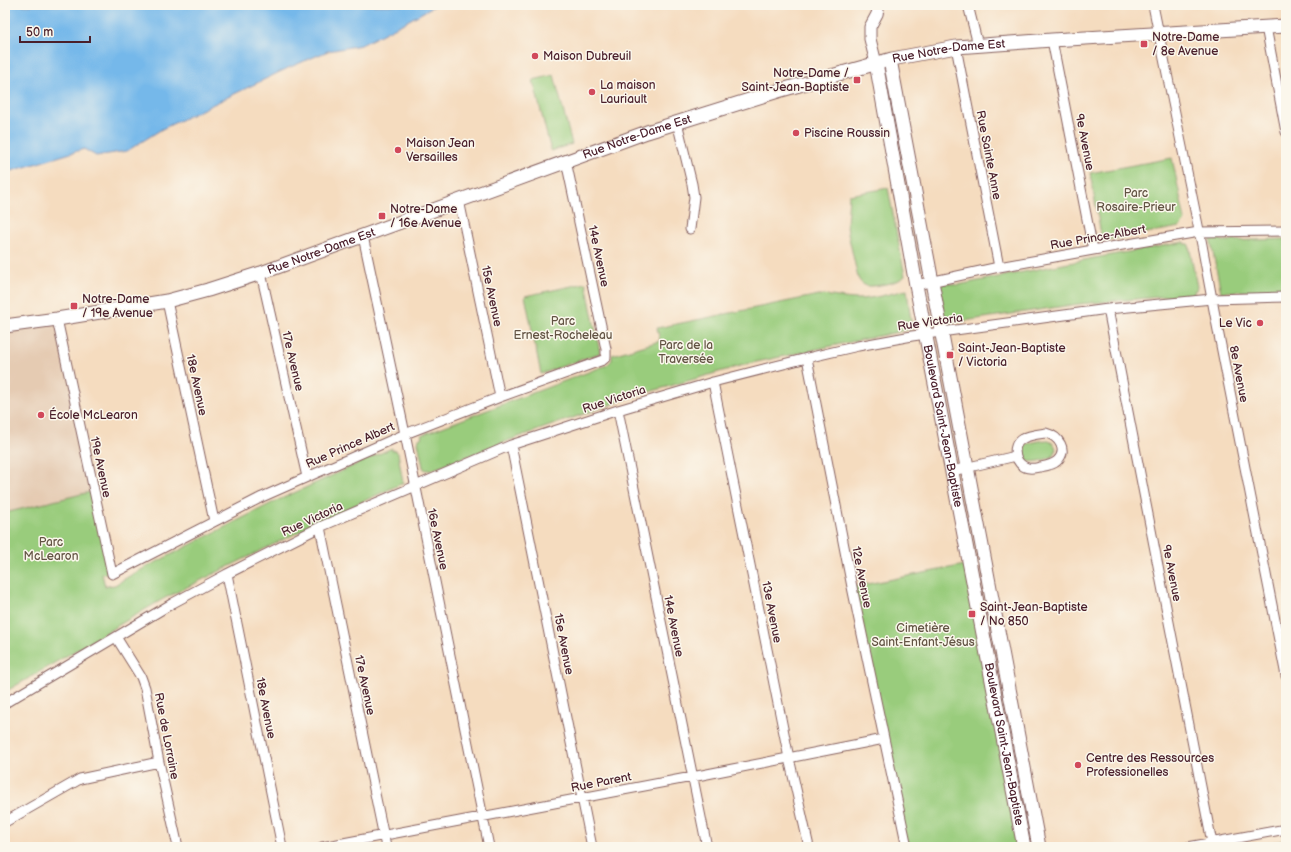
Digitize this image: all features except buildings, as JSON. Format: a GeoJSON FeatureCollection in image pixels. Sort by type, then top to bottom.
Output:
{"type":"FeatureCollection","features":[{"type":"Feature","properties":{"kind":"main road","name":"Rue Notre-Dame Est"},"geometry":{"type":"LineString","coordinates":[[5,326],[167,301],[208,290],[261,273],[647,132],[728,106],[876,63],[956,47],[978,45],[1286,26]]}},
{"type":"Feature","properties":{"kind":"main road","name":"Boulevard Saint-Jean-Baptiste"},"geometry":{"type":"LineString","coordinates":[[890,60],[1039,847]]}},
{"type":"Feature","properties":{"kind":"main road","name":"Boulevard Saint-Jean-Baptiste"},"geometry":{"type":"LineString","coordinates":[[876,63],[916,286],[1024,847]]}},
{"type":"Feature","properties":{"kind":"main road"},"geometry":{"type":"LineString","coordinates":[[899,189],[914,186]]}},
{"type":"Feature","properties":{"kind":"main road"},"geometry":{"type":"LineString","coordinates":[[963,529],[978,528]]}},
{"type":"Feature","properties":{"kind":"street","name":"Boulevard Saint-Jean-Baptiste"},"geometry":{"type":"LineString","coordinates":[[876,63],[870,39],[870,27],[877,14],[879,5]]}},
{"type":"Feature","properties":{"kind":"street"},"geometry":{"type":"LineString","coordinates":[[968,5],[978,45]]}},
{"type":"Feature","properties":{"kind":"street","name":"8e Avenue"},"geometry":{"type":"LineString","coordinates":[[1153,5],[1286,676]]}},
{"type":"Feature","properties":{"kind":"street"},"geometry":{"type":"LineString","coordinates":[[1266,27],[1286,132]]}},
{"type":"Feature","properties":{"kind":"street","name":"9e Avenue"},"geometry":{"type":"LineString","coordinates":[[1052,40],[1093,250]]}},
{"type":"Feature","properties":{"kind":"street","name":"Rue Sainte Anne"},"geometry":{"type":"LineString","coordinates":[[956,47],[999,267]]}},
{"type":"Feature","properties":{"kind":"street"},"geometry":{"type":"LineString","coordinates":[[677,122],[694,197],[690,229]]}},
{"type":"Feature","properties":{"kind":"street","name":"14e Avenue"},"geometry":{"type":"LineString","coordinates":[[566,161],[606,357]]}},
{"type":"Feature","properties":{"kind":"street","name":"15e Avenue"},"geometry":{"type":"LineString","coordinates":[[459,200],[500,397]]}},
{"type":"Feature","properties":{"kind":"street","name":"Rue Prince-Albert"},"geometry":{"type":"LineString","coordinates":[[916,286],[999,267],[1199,232],[1286,231]]}},
{"type":"Feature","properties":{"kind":"street","name":"16e Avenue"},"geometry":{"type":"LineString","coordinates":[[363,236],[489,847]]}},
{"type":"Feature","properties":{"kind":"street","name":"17e Avenue"},"geometry":{"type":"LineString","coordinates":[[261,273],[307,477]]}},
{"type":"Feature","properties":{"kind":"street","name":"Rue Victoria"},"geometry":{"type":"LineString","coordinates":[[5,703],[173,603],[320,527],[511,445],[618,410],[713,382],[807,358],[858,346],[926,334],[1108,309],[1212,299],[1286,296]]}},
{"type":"Feature","properties":{"kind":"street","name":"18e Avenue"},"geometry":{"type":"LineString","coordinates":[[167,301],[214,522]]}},
{"type":"Feature","properties":{"kind":"street","name":"9e Avenue"},"geometry":{"type":"LineString","coordinates":[[1108,309],[1212,843]]}},
{"type":"Feature","properties":{"kind":"street","name":"19e Avenue"},"geometry":{"type":"LineString","coordinates":[[56,319],[112,574]]}},
{"type":"Feature","properties":{"kind":"street","name":"Rue Prince Albert"},"geometry":{"type":"LineString","coordinates":[[112,574],[307,477],[405,434],[500,397],[600,362],[606,357]]}},
{"type":"Feature","properties":{"kind":"street","name":"12e Avenue"},"geometry":{"type":"LineString","coordinates":[[807,358],[852,587],[906,847]]}},
{"type":"Feature","properties":{"kind":"street","name":"13e Avenue"},"geometry":{"type":"LineString","coordinates":[[713,382],[789,758],[809,847]]}},
{"type":"Feature","properties":{"kind":"street","name":"14e Avenue"},"geometry":{"type":"LineString","coordinates":[[618,410],[707,847]]}},
{"type":"Feature","properties":{"kind":"street"},"geometry":{"type":"LineString","coordinates":[[1046,433],[1055,436],[1061,443],[1062,453],[1058,461],[1049,465],[1026,468],[1018,461],[1016,456],[1016,445],[1022,439],[1046,433]]}},
{"type":"Feature","properties":{"kind":"street","name":"15e Avenue"},"geometry":{"type":"LineString","coordinates":[[511,445],[592,847]]}},
{"type":"Feature","properties":{"kind":"street"},"geometry":{"type":"LineString","coordinates":[[952,471],[1016,456]]}},
{"type":"Feature","properties":{"kind":"street","name":"17e Avenue"},"geometry":{"type":"LineString","coordinates":[[320,527],[386,847]]}},
{"type":"Feature","properties":{"kind":"street","name":"18e Avenue"},"geometry":{"type":"LineString","coordinates":[[227,574],[282,847]]}},
{"type":"Feature","properties":{"kind":"street","name":"Rue de Lorraine"},"geometry":{"type":"LineString","coordinates":[[116,637],[141,677],[145,688],[178,847]]}},
{"type":"Feature","properties":{"kind":"street","name":"Rue Parent"},"geometry":{"type":"LineString","coordinates":[[322,847],[884,739]]}},
{"type":"Feature","properties":{"kind":"street"},"geometry":{"type":"LineString","coordinates":[[5,822],[80,779],[160,762]]}},
{"type":"Feature","properties":{"kind":"street"},"geometry":{"type":"LineString","coordinates":[[1188,847],[1286,829]]}},
{"type":"Feature","properties":{"kind":"shaded area","name":"École McLearon"},"geometry":{"type":"Polygon","coordinates":[[[57,319],[94,491],[5,513],[5,326],[57,319]]]}},
{"type":"Feature","properties":{"kind":"green space"},"geometry":{"type":"Polygon","coordinates":[[[554,75],[572,144],[551,151],[533,80],[554,75]]]}},
{"type":"Feature","properties":{"kind":"green space","name":"Parc Rosaire-Prieur"},"geometry":{"type":"Polygon","coordinates":[[[1172,158],[1185,220],[1180,227],[1107,240],[1104,239],[1101,235],[1090,173],[1172,158]]]}},
{"type":"Feature","properties":{"kind":"green space"},"geometry":{"type":"Polygon","coordinates":[[[888,188],[905,276],[888,284],[867,286],[864,285],[858,278],[848,233],[847,225],[849,195],[888,188]]]}},
{"type":"Feature","properties":{"kind":"green space"},"geometry":{"type":"Polygon","coordinates":[[[1210,238],[1217,238],[1223,241],[1286,239],[1286,290],[1221,292],[1210,238]]]}},
{"type":"Feature","properties":{"kind":"green space"},"geometry":{"type":"Polygon","coordinates":[[[1185,242],[1185,244],[1189,245],[1197,287],[1194,294],[1079,304],[950,323],[944,320],[940,290],[941,284],[947,283],[958,285],[1094,258],[1185,242]]]}},
{"type":"Feature","properties":{"kind":"green space","name":"Parc Ernest-Rocheleau"},"geometry":{"type":"Polygon","coordinates":[[[586,283],[600,353],[541,374],[525,296],[586,283]]]}},
{"type":"Feature","properties":{"kind":"green space","name":"Parc de la Traversée"},"geometry":{"type":"Polygon","coordinates":[[[907,290],[912,329],[747,364],[635,396],[510,440],[429,471],[425,470],[423,467],[418,442],[422,437],[421,435],[607,365],[612,360],[612,355],[660,341],[657,328],[819,295],[863,299],[907,290]]]}},
{"type":"Feature","properties":{"kind":"green space"},"geometry":{"type":"Polygon","coordinates":[[[1045,440],[1054,444],[1056,448],[1053,456],[1034,462],[1023,458],[1022,451],[1027,444],[1045,440]]]}},
{"type":"Feature","properties":{"kind":"green space","name":"Parc McLearon"},"geometry":{"type":"Polygon","coordinates":[[[392,448],[392,451],[395,450],[398,453],[403,483],[325,519],[163,599],[5,692],[5,513],[94,491],[112,573],[102,574],[105,586],[115,585],[131,575],[272,503],[392,448]]]}},
{"type":"Feature","properties":{"kind":"green space","name":"Cimetière Saint-Enfant-Jésus"},"geometry":{"type":"Polygon","coordinates":[[[970,564],[1024,847],[907,847],[852,587],[970,564]]]}},
{"type":"Feature","properties":{"kind":"green space"},"geometry":{"type":"Polygon","coordinates":[[[1286,840],[1286,847],[1248,847],[1286,840]]]}},
{"type":"Feature","properties":{"kind":"water"},"geometry":{"type":"Polygon","coordinates":[[[5,5],[436,5],[361,45],[328,51],[288,68],[162,129],[127,151],[96,156],[84,149],[5,173],[5,5]]]}},
{"type":"Feature","properties":{"kind":"place","name":"Notre-Dame / 8e Avenue"},"geometry":{"type":"Point","coordinates":[1144,44]}},
{"type":"Feature","properties":{"kind":"place","name":"Maison Dubreuil"},"geometry":{"type":"Point","coordinates":[535,56]}},
{"type":"Feature","properties":{"kind":"place","name":"Notre-Dame / Saint-Jean-Baptiste"},"geometry":{"type":"Point","coordinates":[857,80]}},
{"type":"Feature","properties":{"kind":"place","name":"La maison Lauriault"},"geometry":{"type":"Point","coordinates":[592,92]}},
{"type":"Feature","properties":{"kind":"place","name":"Piscine Roussin"},"geometry":{"type":"Point","coordinates":[796,133]}},
{"type":"Feature","properties":{"kind":"place","name":"Maison Jean Versailles"},"geometry":{"type":"Point","coordinates":[398,150]}},
{"type":"Feature","properties":{"kind":"place","name":"Notre-Dame / 16e Avenue"},"geometry":{"type":"Point","coordinates":[382,216]}},
{"type":"Feature","properties":{"kind":"place","name":"Notre-Dame / 19e Avenue"},"geometry":{"type":"Point","coordinates":[74,306]}},
{"type":"Feature","properties":{"kind":"place","name":"Le Vic"},"geometry":{"type":"Point","coordinates":[1260,323]}},
{"type":"Feature","properties":{"kind":"place","name":"Saint-Jean-Baptiste / Victoria"},"geometry":{"type":"Point","coordinates":[950,355]}},
{"type":"Feature","properties":{"kind":"place","name":"École McLearon"},"geometry":{"type":"Point","coordinates":[41,415]}},
{"type":"Feature","properties":{"kind":"place","name":"Saint-Jean-Baptiste / No 850"},"geometry":{"type":"Point","coordinates":[972,614]}},
{"type":"Feature","properties":{"kind":"place","name":"Centre des Ressources Professionelles"},"geometry":{"type":"Point","coordinates":[1078,765]}}]}
